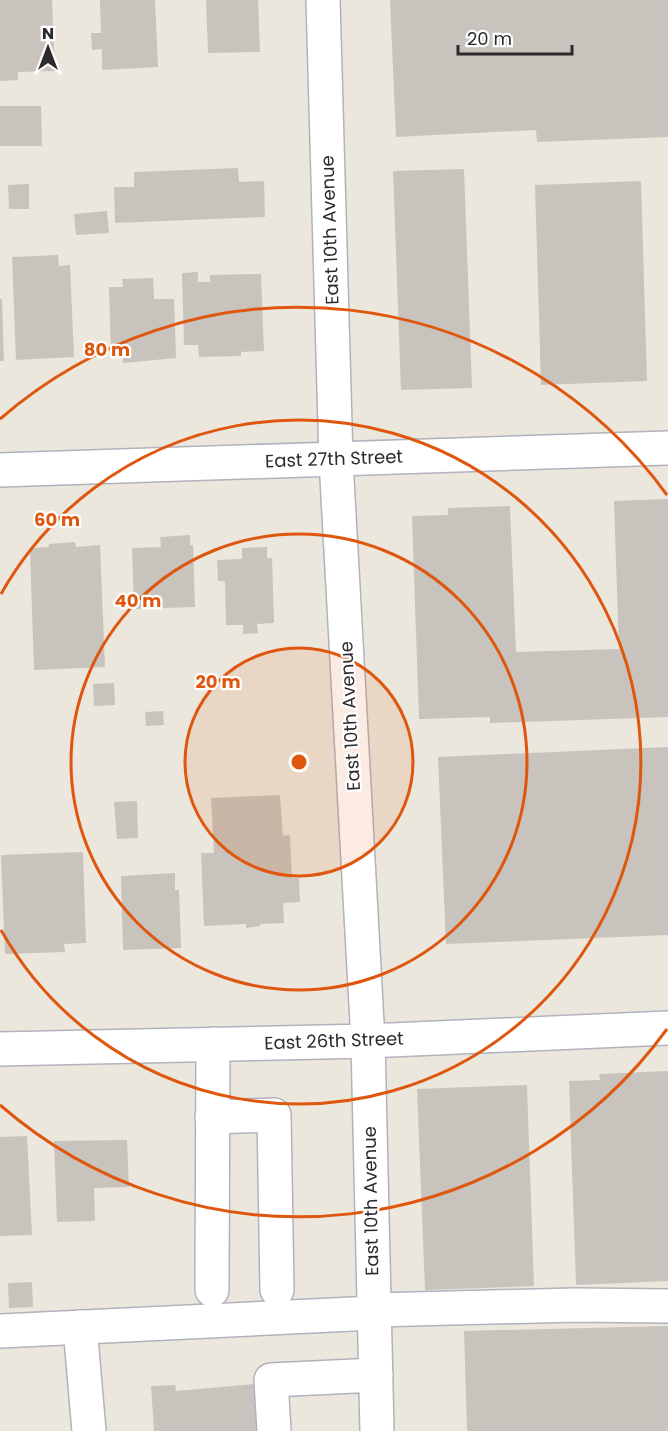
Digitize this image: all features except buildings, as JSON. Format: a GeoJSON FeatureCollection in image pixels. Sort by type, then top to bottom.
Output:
{"type":"FeatureCollection","features":[{"type":"Feature","properties":{"kind":"street","name":"East 10th Avenue"},"geometry":{"type":"LineString","coordinates":[[323,0],[336,460],[368,1041],[377,1431]]}},
{"type":"Feature","properties":{"kind":"street","name":"East 27th Street"},"geometry":{"type":"LineString","coordinates":[[0,470],[668,447]]}},
{"type":"Feature","properties":{"kind":"street","name":"East 26th Street"},"geometry":{"type":"LineString","coordinates":[[0,1049],[368,1041],[668,1028]]}},
{"type":"Feature","properties":{"kind":"street"},"geometry":{"type":"LineString","coordinates":[[212,1290],[213,1044]]}},
{"type":"Feature","properties":{"kind":"street"},"geometry":{"type":"LineString","coordinates":[[213,1117],[274,1115],[277,1290]]}},
{"type":"Feature","properties":{"kind":"street"},"geometry":{"type":"LineString","coordinates":[[0,1331],[374,1311],[575,1305],[668,1306]]}},
{"type":"Feature","properties":{"kind":"street"},"geometry":{"type":"LineString","coordinates":[[80,1328],[89,1431]]}},
{"type":"Feature","properties":{"kind":"street"},"geometry":{"type":"LineString","coordinates":[[274,1431],[271,1380],[376,1375]]}}]}
